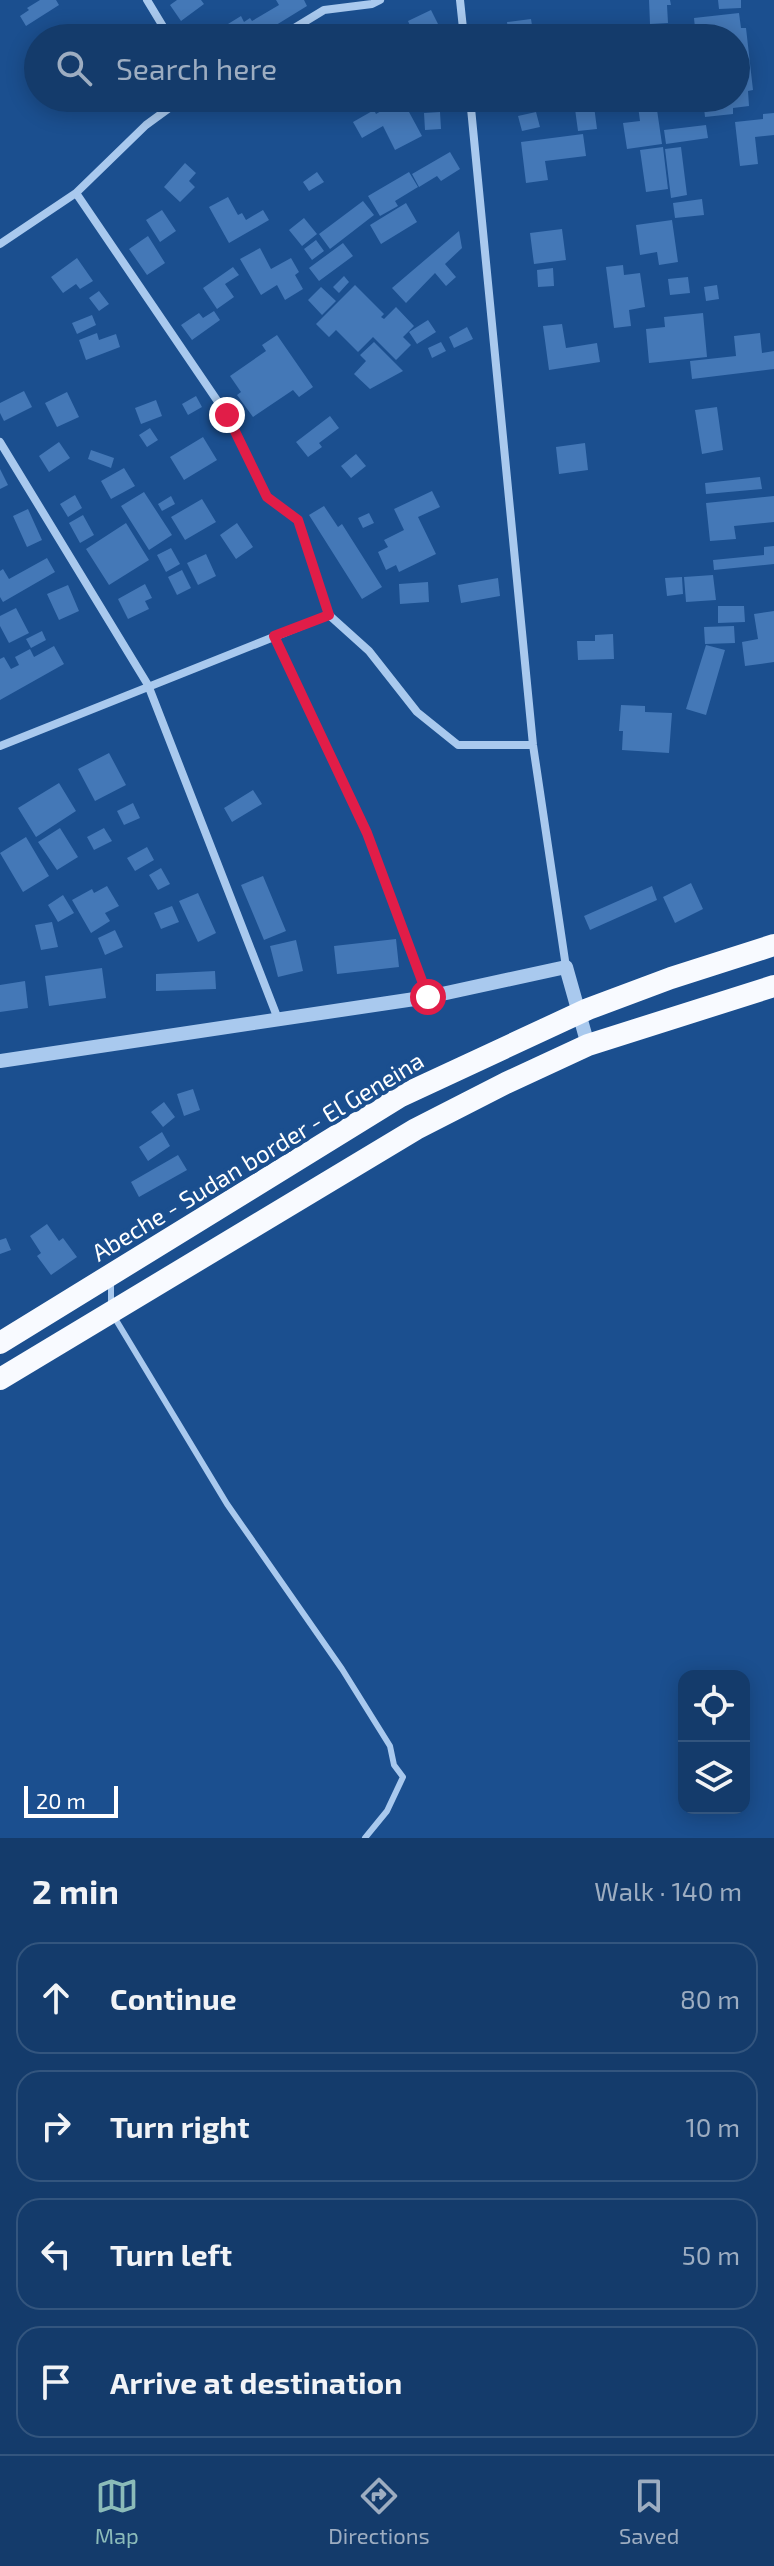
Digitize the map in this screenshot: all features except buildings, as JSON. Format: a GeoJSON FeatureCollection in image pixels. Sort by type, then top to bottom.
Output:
{"type":"FeatureCollection","features":[{"type":"Feature","properties":{"kind":"highway","name":"Abeche - Sudan border - El Geneina"},"geometry":{"type":"LineString","coordinates":[[0,1343],[401,1096],[578,1013],[685,973],[774,945]]}},
{"type":"Feature","properties":{"kind":"highway"},"geometry":{"type":"LineString","coordinates":[[0,1379],[416,1129],[506,1083],[588,1045],[774,986]]}},
{"type":"Feature","properties":{"kind":"street"},"geometry":{"type":"LineString","coordinates":[[147,0],[162,24]]}},
{"type":"Feature","properties":{"kind":"street"},"geometry":{"type":"LineString","coordinates":[[317,0],[324,10]]}},
{"type":"Feature","properties":{"kind":"street"},"geometry":{"type":"LineString","coordinates":[[301,24],[324,10],[372,4],[380,0]]}},
{"type":"Feature","properties":{"kind":"street"},"geometry":{"type":"LineString","coordinates":[[460,0],[463,24]]}},
{"type":"Feature","properties":{"kind":"street"},"geometry":{"type":"LineString","coordinates":[[0,244],[76,193],[146,125],[164,112]]}},
{"type":"Feature","properties":{"kind":"street"},"geometry":{"type":"LineString","coordinates":[[471,112],[533,745],[566,967],[588,1045]]}},
{"type":"Feature","properties":{"kind":"street"},"geometry":{"type":"LineString","coordinates":[[76,193],[227,415],[267,497],[298,520],[329,615],[369,651],[417,712],[458,745],[533,745]]}},
{"type":"Feature","properties":{"kind":"street"},"geometry":{"type":"LineString","coordinates":[[0,442],[148,685],[278,1019]]}},
{"type":"Feature","properties":{"kind":"street"},"geometry":{"type":"LineString","coordinates":[[0,746],[329,615]]}},
{"type":"Feature","properties":{"kind":"street"},"geometry":{"type":"LineString","coordinates":[[274,636],[367,833],[428,997]]}},
{"type":"Feature","properties":{"kind":"street"},"geometry":{"type":"LineString","coordinates":[[0,1061],[428,997],[566,967]]}},
{"type":"Feature","properties":{"kind":"lane"},"geometry":{"type":"LineString","coordinates":[[111,1276],[111,1313],[227,1504],[342,1669],[390,1746],[394,1765],[403,1777],[387,1811],[365,1838]]}},
{"type":"Feature","properties":{"kind":"route"},"geometry":{"type":"LineString","coordinates":[[227,415],[267,497],[298,520],[329,615],[274,636],[367,833],[428,997]]}}]}
